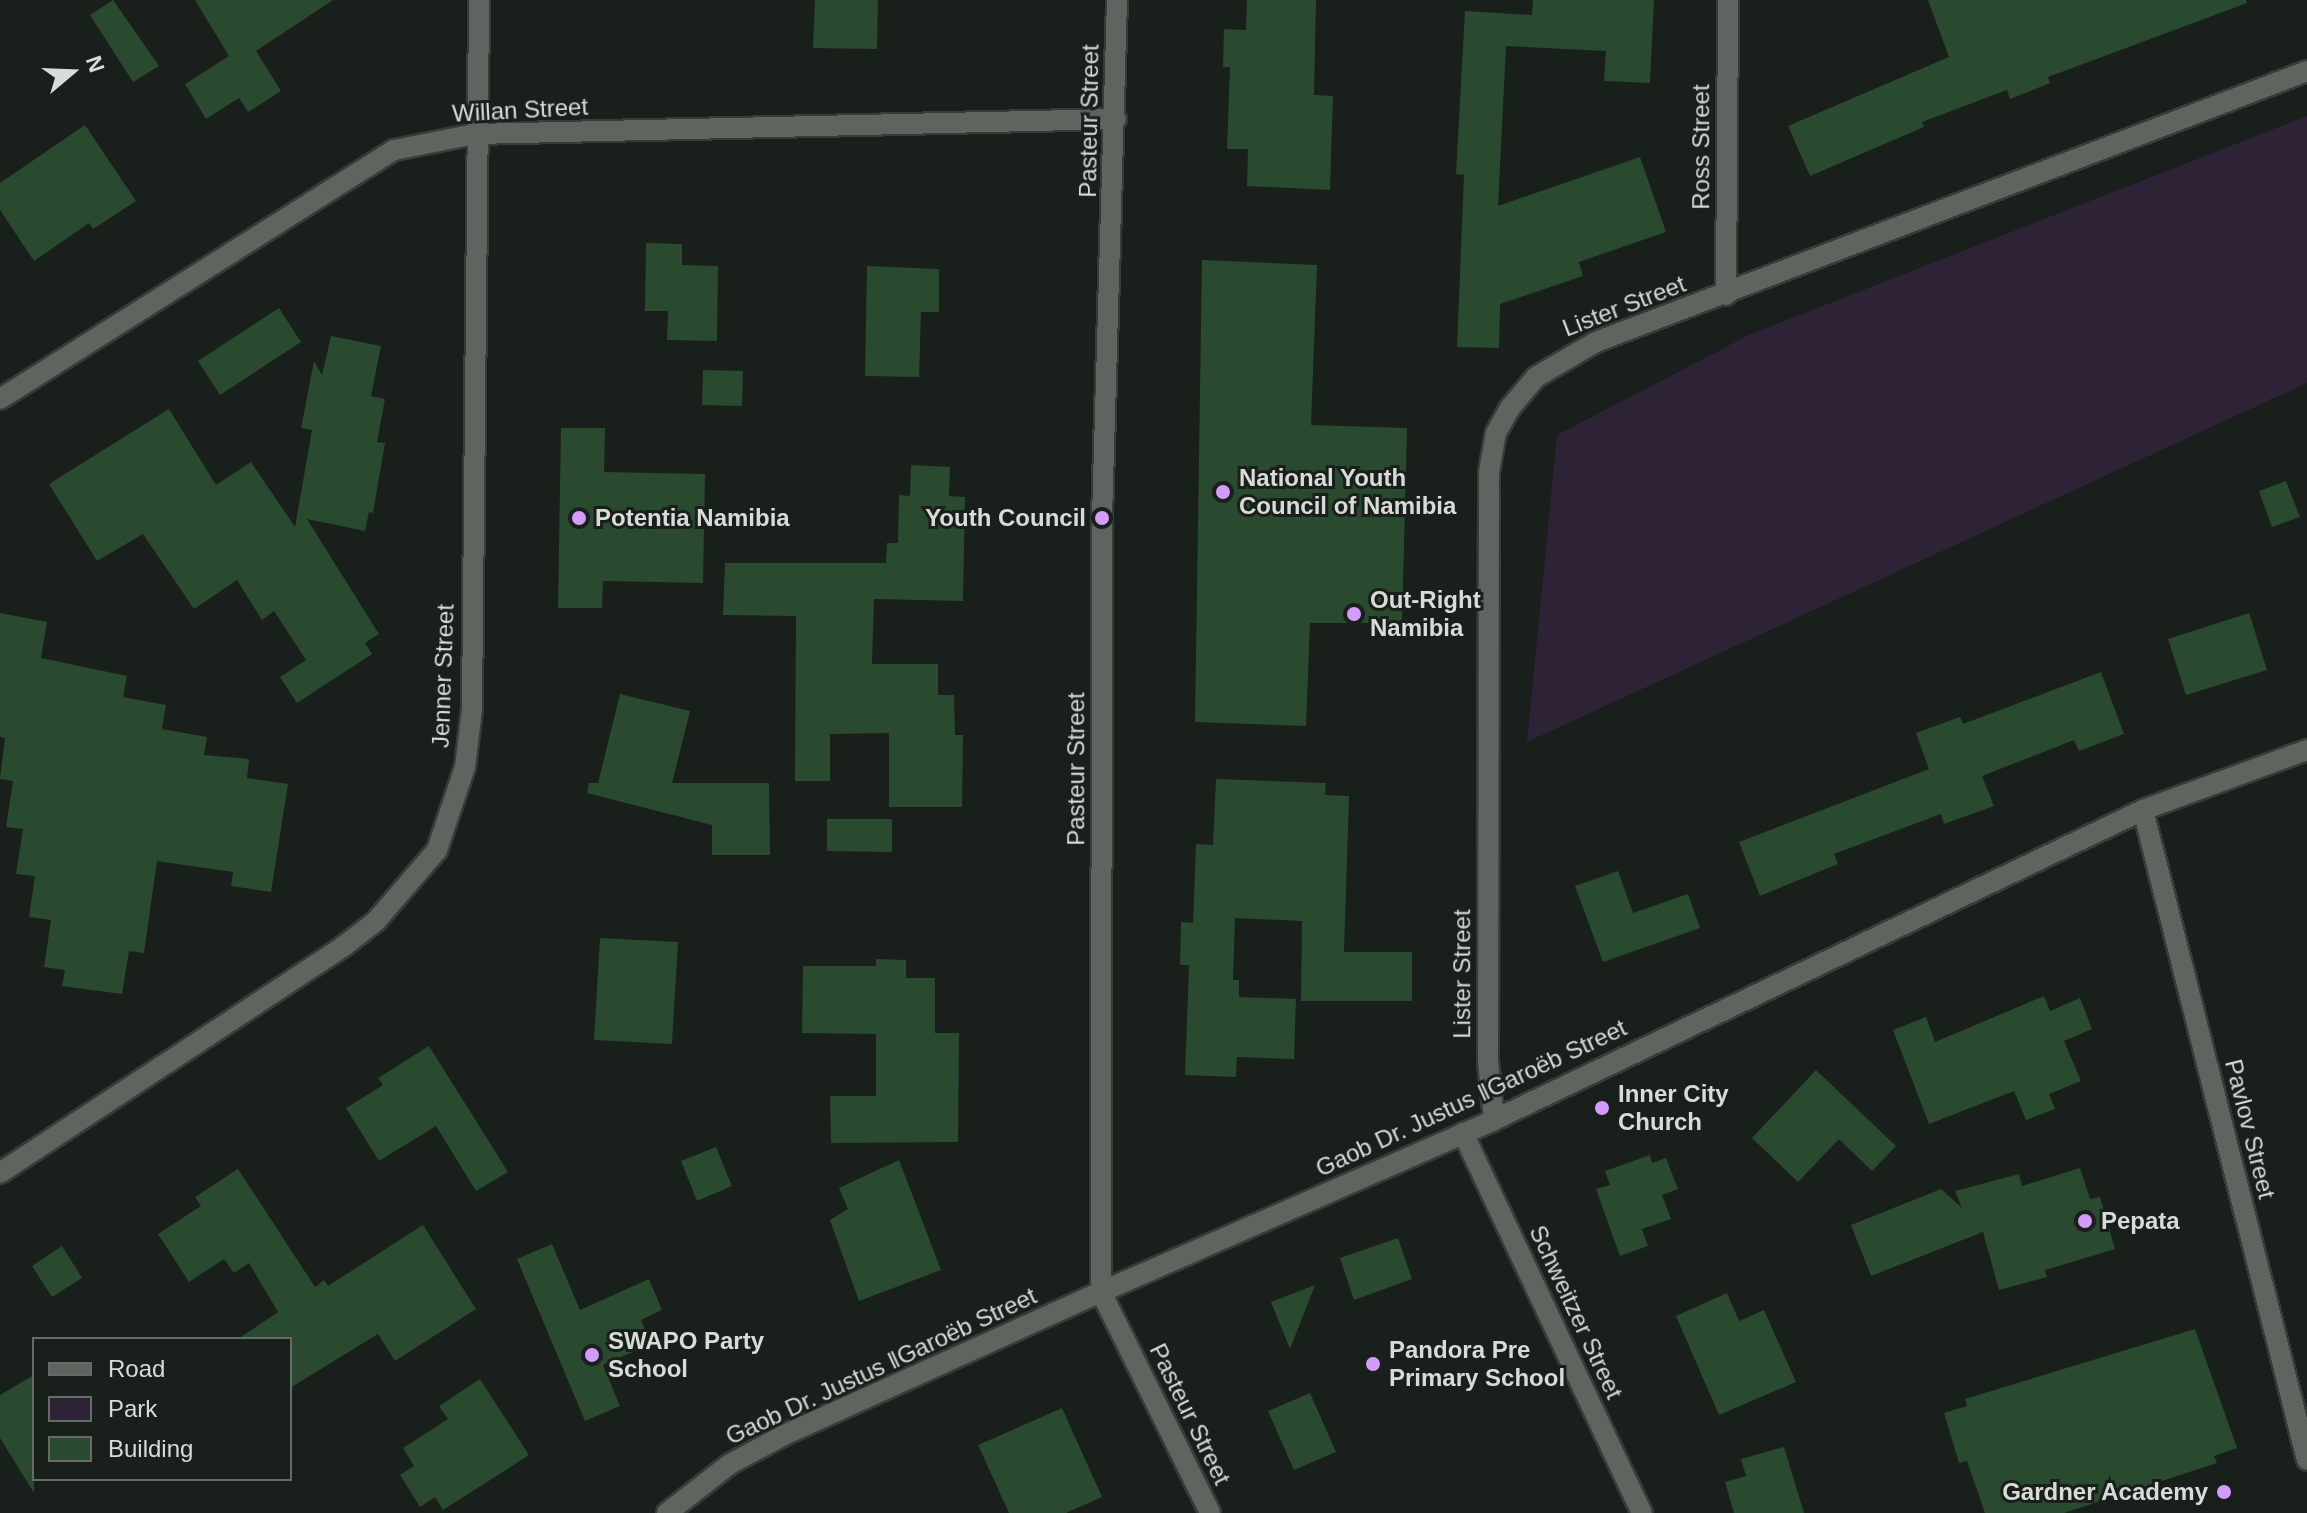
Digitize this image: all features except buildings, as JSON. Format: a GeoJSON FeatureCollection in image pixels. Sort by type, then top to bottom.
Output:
{"type":"FeatureCollection","features":[{"type":"Feature","properties":{"kind":"street","name":"Jenner Street"},"geometry":{"type":"LineString","coordinates":[[0,1173],[344,946],[376,921],[437,850],[465,767],[472,709],[475,134],[479,0]]}},
{"type":"Feature","properties":{"kind":"street","name":"Pasteur Street"},"geometry":{"type":"LineString","coordinates":[[1117,0],[1116,119],[1102,518],[1101,1292],[1210,1513]]}},
{"type":"Feature","properties":{"kind":"street","name":"Ross Street"},"geometry":{"type":"LineString","coordinates":[[1726,295],[1728,0]]}},
{"type":"Feature","properties":{"kind":"street","name":"Lister Street"},"geometry":{"type":"LineString","coordinates":[[1494,1120],[1488,1062],[1489,472],[1496,433],[1536,377],[1565,357],[2307,71]]}},
{"type":"Feature","properties":{"kind":"street","name":"Willan Street"},"geometry":{"type":"LineString","coordinates":[[0,399],[394,150],[475,134],[1116,119]]}},
{"type":"Feature","properties":{"kind":"street","name":"Gaob Dr. Justus ǁGaroëb Street"},"geometry":{"type":"LineString","coordinates":[[667,1513],[730,1464],[784,1435],[1494,1120],[2143,810],[2307,750]]}},
{"type":"Feature","properties":{"kind":"street","name":"Pavlov Street"},"geometry":{"type":"LineString","coordinates":[[2143,810],[2307,1460]]}},
{"type":"Feature","properties":{"kind":"street","name":"Schweitzer Street"},"geometry":{"type":"LineString","coordinates":[[1463,1133],[1642,1513]]}},
{"type":"Feature","properties":{"kind":"green space"},"geometry":{"type":"Polygon","coordinates":[[[2307,116],[2307,383],[1527,742],[1557,435],[1751,334],[2307,116]]]}},
{"type":"Feature","properties":{"kind":"place","name":"National Youth Council of Namibia"},"geometry":{"type":"Point","coordinates":[1223,492]}},
{"type":"Feature","properties":{"kind":"place","name":"Potentia Namibia"},"geometry":{"type":"Point","coordinates":[579,518]}},
{"type":"Feature","properties":{"kind":"place","name":"Youth Council"},"geometry":{"type":"Point","coordinates":[1102,518]}},
{"type":"Feature","properties":{"kind":"place","name":"Out-Right Namibia"},"geometry":{"type":"Point","coordinates":[1354,614]}},
{"type":"Feature","properties":{"kind":"place","name":"Inner City Church"},"geometry":{"type":"Point","coordinates":[1602,1108]}},
{"type":"Feature","properties":{"kind":"place","name":"Pepata"},"geometry":{"type":"Point","coordinates":[2085,1221]}},
{"type":"Feature","properties":{"kind":"place","name":"SWAPO Party School"},"geometry":{"type":"Point","coordinates":[592,1355]}},
{"type":"Feature","properties":{"kind":"place","name":"Pandora Pre Primary School"},"geometry":{"type":"Point","coordinates":[1373,1364]}},
{"type":"Feature","properties":{"kind":"place","name":"Gardner Academy"},"geometry":{"type":"Point","coordinates":[2224,1492]}}]}
